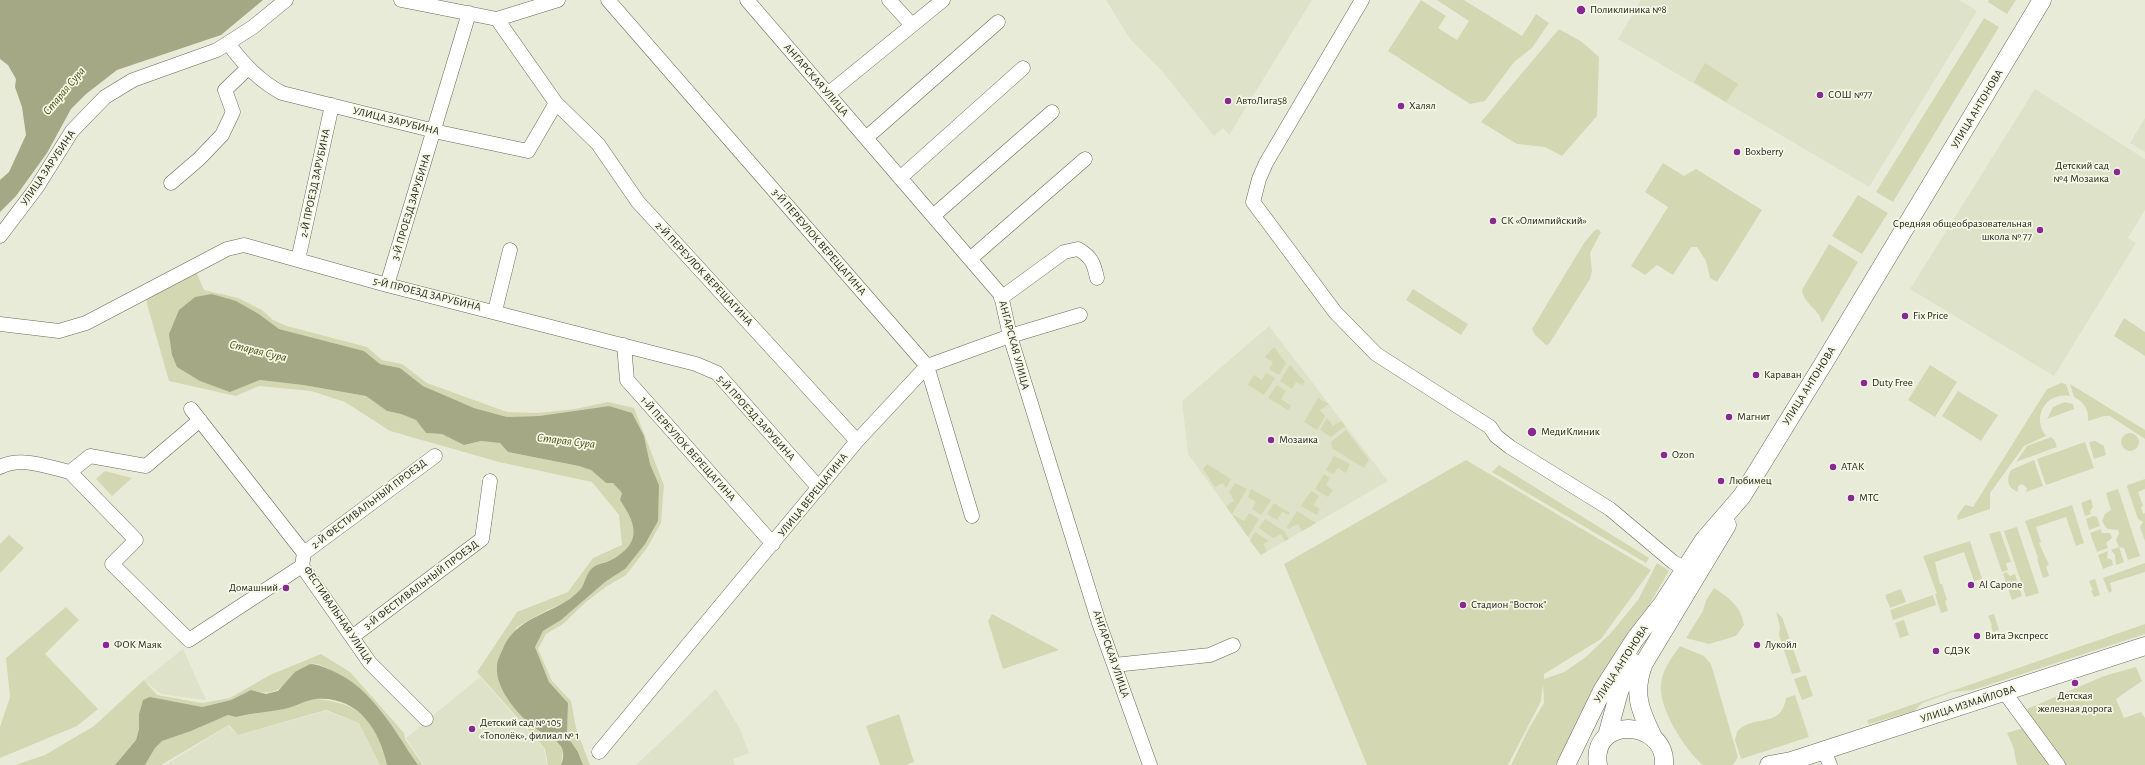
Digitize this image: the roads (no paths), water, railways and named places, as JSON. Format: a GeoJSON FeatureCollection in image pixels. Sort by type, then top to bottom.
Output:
{"type":"FeatureCollection","features":[{"type":"Feature","properties":{"kind":"main road","name":"УЛИЦА АНТОНОВА"},"geometry":{"type":"LineString","coordinates":[[1566,765],[1603,689],[1635,639],[1663,603],[1717,544],[1742,496],[1833,348],[2042,0]]}},
{"type":"Feature","properties":{"kind":"main road"},"geometry":{"type":"LineString","coordinates":[[1660,751],[1644,717],[1638,700],[1637,686],[1639,675],[1644,663],[1691,571]]}},
{"type":"Feature","properties":{"kind":"main road"},"geometry":{"type":"LineString","coordinates":[[1596,762],[1599,748],[1607,736],[1625,674],[1663,603]]}},
{"type":"Feature","properties":{"kind":"main road","name":"УЛИЦА ИЗМАЙЛОВА"},"geometry":{"type":"LineString","coordinates":[[1769,765],[1827,757],[2005,693],[2145,646]]}},
{"type":"Feature","properties":{"kind":"main road"},"geometry":{"type":"LineString","coordinates":[[1607,736],[1614,731],[1633,728],[1641,730],[1674,765]]}},
{"type":"Feature","properties":{"kind":"street","name":"УЛИЦА ЗАРУБИНА"},"geometry":{"type":"LineString","coordinates":[[0,236],[37,187],[72,131],[105,97],[133,80],[217,50],[253,27],[286,0]]}},
{"type":"Feature","properties":{"kind":"street"},"geometry":{"type":"LineString","coordinates":[[401,0],[497,19],[558,0]]}},
{"type":"Feature","properties":{"kind":"street","name":"3-Й ПЕРЕУЛОК ВЕРЕЩАГИНА"},"geometry":{"type":"LineString","coordinates":[[608,0],[927,366],[972,516]]}},
{"type":"Feature","properties":{"kind":"street","name":"АНГАРСКАЯ УЛИЦА"},"geometry":{"type":"LineString","coordinates":[[747,0],[970,259],[1001,298],[1010,336],[1097,615],[1150,765]]}},
{"type":"Feature","properties":{"kind":"street"},"geometry":{"type":"LineString","coordinates":[[889,0],[912,25]]}},
{"type":"Feature","properties":{"kind":"street"},"geometry":{"type":"LineString","coordinates":[[828,94],[943,0]]}},
{"type":"Feature","properties":{"kind":"street"},"geometry":{"type":"LineString","coordinates":[[1362,0],[1266,163],[1259,179],[1253,202],[1335,312],[1376,354],[1490,427],[1496,436],[1510,447],[1610,509],[1674,562],[1691,571]]}},
{"type":"Feature","properties":{"kind":"street","name":"3-Й ПРОЕЗД ЗАРУБИНА"},"geometry":{"type":"LineString","coordinates":[[387,285],[469,13]]}},
{"type":"Feature","properties":{"kind":"street","name":"2-Й ПЕРЕУЛОК ВЕРЕЩАГИНА"},"geometry":{"type":"LineString","coordinates":[[497,19],[556,103],[598,144],[638,202],[857,441]]}},
{"type":"Feature","properties":{"kind":"street"},"geometry":{"type":"LineString","coordinates":[[866,138],[998,22]]}},
{"type":"Feature","properties":{"kind":"street","name":"УЛИЦА ЗАРУБИНА"},"geometry":{"type":"LineString","coordinates":[[228,43],[248,68],[265,84],[282,93],[434,131],[528,151],[556,103]]}},
{"type":"Feature","properties":{"kind":"street"},"geometry":{"type":"LineString","coordinates":[[170,183],[199,159],[222,135],[233,112],[225,90],[248,68]]}},
{"type":"Feature","properties":{"kind":"street"},"geometry":{"type":"LineString","coordinates":[[900,178],[1023,68]]}},
{"type":"Feature","properties":{"kind":"street","name":"2-Й ПРОЕЗД ЗАРУБИНА"},"geometry":{"type":"LineString","coordinates":[[298,260],[332,105]]}},
{"type":"Feature","properties":{"kind":"street"},"geometry":{"type":"LineString","coordinates":[[933,216],[1052,112]]}},
{"type":"Feature","properties":{"kind":"street"},"geometry":{"type":"LineString","coordinates":[[970,259],[1084,159]]}},
{"type":"Feature","properties":{"kind":"street","name":"5-Й ПРОЕЗД ЗАРУБИНА"},"geometry":{"type":"LineString","coordinates":[[0,324],[59,331],[86,323],[227,249],[244,245],[387,285],[495,311],[696,364],[717,373],[819,488]]}},
{"type":"Feature","properties":{"kind":"street"},"geometry":{"type":"LineString","coordinates":[[1001,298],[1064,252],[1078,249],[1088,255],[1093,262],[1097,278]]}},
{"type":"Feature","properties":{"kind":"street"},"geometry":{"type":"LineString","coordinates":[[495,311],[510,250]]}},
{"type":"Feature","properties":{"kind":"street","name":"УЛИЦА ВЕРЕЩАГИНА"},"geometry":{"type":"LineString","coordinates":[[599,752],[857,441],[927,366],[1010,336],[1080,315]]}},
{"type":"Feature","properties":{"kind":"street","name":"1-Й ПЕРЕУЛОК ВЕРЕЩАГИНА"},"geometry":{"type":"LineString","coordinates":[[624,345],[627,380],[773,544]]}},
{"type":"Feature","properties":{"kind":"street","name":"ФЕСТИВАЛЬНАЯ УЛИЦА"},"geometry":{"type":"LineString","coordinates":[[191,409],[303,560],[352,638],[370,663],[426,719]]}},
{"type":"Feature","properties":{"kind":"street"},"geometry":{"type":"LineString","coordinates":[[0,467],[13,462],[33,464],[70,472],[90,456],[146,466],[200,420]]}},
{"type":"Feature","properties":{"kind":"street","name":"2-Й ФЕСТИВАЛЬНЫЙ ПРОЕЗД"},"geometry":{"type":"LineString","coordinates":[[70,472],[136,540],[112,564],[189,640],[303,560],[435,456]]}},
{"type":"Feature","properties":{"kind":"street","name":"3-Й ФЕСТИВАЛЬНЫЙ ПРОЕЗД"},"geometry":{"type":"LineString","coordinates":[[352,638],[482,539],[490,481]]}},
{"type":"Feature","properties":{"kind":"street"},"geometry":{"type":"LineString","coordinates":[[1114,665],[1210,655],[1233,645]]}},
{"type":"Feature","properties":{"kind":"street"},"geometry":{"type":"LineString","coordinates":[[2005,693],[2058,765]]}},
{"type":"Feature","properties":{"kind":"water","name":"Старая Сура"},"geometry":{"type":"Polygon","coordinates":[[[0,0],[263,0],[221,35],[117,70],[86,94],[71,109],[47,153],[16,196],[0,212],[0,180],[9,172],[26,135],[22,107],[15,87],[16,79],[8,65],[0,59],[0,0]]]}},
{"type":"Feature","properties":{"kind":"water","name":"Старая Сура"},"geometry":{"type":"Polygon","coordinates":[[[212,294],[236,301],[259,314],[279,329],[364,351],[380,364],[400,368],[423,386],[474,408],[507,417],[539,416],[609,406],[632,413],[644,436],[650,464],[659,485],[658,521],[645,544],[625,569],[605,582],[561,620],[543,631],[535,647],[549,682],[568,703],[567,736],[578,752],[583,765],[561,765],[563,759],[562,748],[556,741],[528,723],[515,709],[500,684],[497,675],[497,664],[504,646],[511,635],[519,627],[570,599],[579,591],[589,571],[595,566],[610,561],[624,552],[633,539],[634,532],[630,517],[620,500],[622,493],[613,483],[606,483],[591,470],[579,466],[508,452],[500,443],[481,441],[464,445],[442,434],[426,433],[416,420],[401,414],[387,411],[366,396],[303,385],[260,380],[230,392],[200,381],[177,367],[172,355],[169,334],[179,310],[195,297],[212,294]]]}},
{"type":"Feature","properties":{"kind":"water"},"geometry":{"type":"Polygon","coordinates":[[[310,664],[319,665],[333,671],[360,688],[382,712],[418,765],[387,765],[378,739],[364,717],[355,709],[344,703],[331,699],[316,699],[284,709],[236,717],[228,715],[191,731],[162,741],[155,748],[145,765],[115,765],[136,740],[139,729],[139,714],[143,700],[150,697],[202,707],[231,700],[251,690],[266,694],[278,691],[295,672],[310,664]]]}},
{"type":"Feature","properties":{"kind":"place","name":"Поликлиника №8"},"geometry":{"type":"Point","coordinates":[1581,10]}},
{"type":"Feature","properties":{"kind":"place","name":"СОШ №77"},"geometry":{"type":"Point","coordinates":[1820,95]}},
{"type":"Feature","properties":{"kind":"place","name":"АвтоЛига58"},"geometry":{"type":"Point","coordinates":[1228,101]}},
{"type":"Feature","properties":{"kind":"place","name":"Халял"},"geometry":{"type":"Point","coordinates":[1401,106]}},
{"type":"Feature","properties":{"kind":"place","name":"Boxberry"},"geometry":{"type":"Point","coordinates":[1737,152]}},
{"type":"Feature","properties":{"kind":"place","name":"Детский сад №4 Мозаика"},"geometry":{"type":"Point","coordinates":[2117,172]}},
{"type":"Feature","properties":{"kind":"place","name":"СК «Олимпийский»"},"geometry":{"type":"Point","coordinates":[1493,221]}},
{"type":"Feature","properties":{"kind":"place","name":"Средняя общеобразовательная школа № 77"},"geometry":{"type":"Point","coordinates":[2040,230]}},
{"type":"Feature","properties":{"kind":"place","name":"Fix Price"},"geometry":{"type":"Point","coordinates":[1905,316]}},
{"type":"Feature","properties":{"kind":"place","name":"Караван"},"geometry":{"type":"Point","coordinates":[1756,375]}},
{"type":"Feature","properties":{"kind":"place","name":"Duty Free"},"geometry":{"type":"Point","coordinates":[1864,383]}},
{"type":"Feature","properties":{"kind":"place","name":"Магнит"},"geometry":{"type":"Point","coordinates":[1729,417]}},
{"type":"Feature","properties":{"kind":"place","name":"МедиКлиник"},"geometry":{"type":"Point","coordinates":[1532,432]}},
{"type":"Feature","properties":{"kind":"place","name":"Мозаика"},"geometry":{"type":"Point","coordinates":[1271,440]}},
{"type":"Feature","properties":{"kind":"place","name":"Ozon"},"geometry":{"type":"Point","coordinates":[1664,455]}},
{"type":"Feature","properties":{"kind":"place","name":"АТАК"},"geometry":{"type":"Point","coordinates":[1833,467]}},
{"type":"Feature","properties":{"kind":"place","name":"Любимец"},"geometry":{"type":"Point","coordinates":[1721,481]}},
{"type":"Feature","properties":{"kind":"place","name":"МТС"},"geometry":{"type":"Point","coordinates":[1851,498]}},
{"type":"Feature","properties":{"kind":"place","name":"Al Capone"},"geometry":{"type":"Point","coordinates":[1971,585]}},
{"type":"Feature","properties":{"kind":"place","name":"Домашний"},"geometry":{"type":"Point","coordinates":[286,588]}},
{"type":"Feature","properties":{"kind":"place","name":"Стадион \"Восток\""},"geometry":{"type":"Point","coordinates":[1463,605]}},
{"type":"Feature","properties":{"kind":"place","name":"Вита Экспресс"},"geometry":{"type":"Point","coordinates":[1977,636]}},
{"type":"Feature","properties":{"kind":"place","name":"ФОК Маяк"},"geometry":{"type":"Point","coordinates":[106,645]}},
{"type":"Feature","properties":{"kind":"place","name":"Лукойл"},"geometry":{"type":"Point","coordinates":[1757,645]}},
{"type":"Feature","properties":{"kind":"place","name":"СДЭК"},"geometry":{"type":"Point","coordinates":[1936,651]}},
{"type":"Feature","properties":{"kind":"place","name":"Детская железная дорога"},"geometry":{"type":"Point","coordinates":[2075,683]}},
{"type":"Feature","properties":{"kind":"place","name":"Детский сад № 105 «Тополёк», филиал № 1"},"geometry":{"type":"Point","coordinates":[472,729]}}]}
